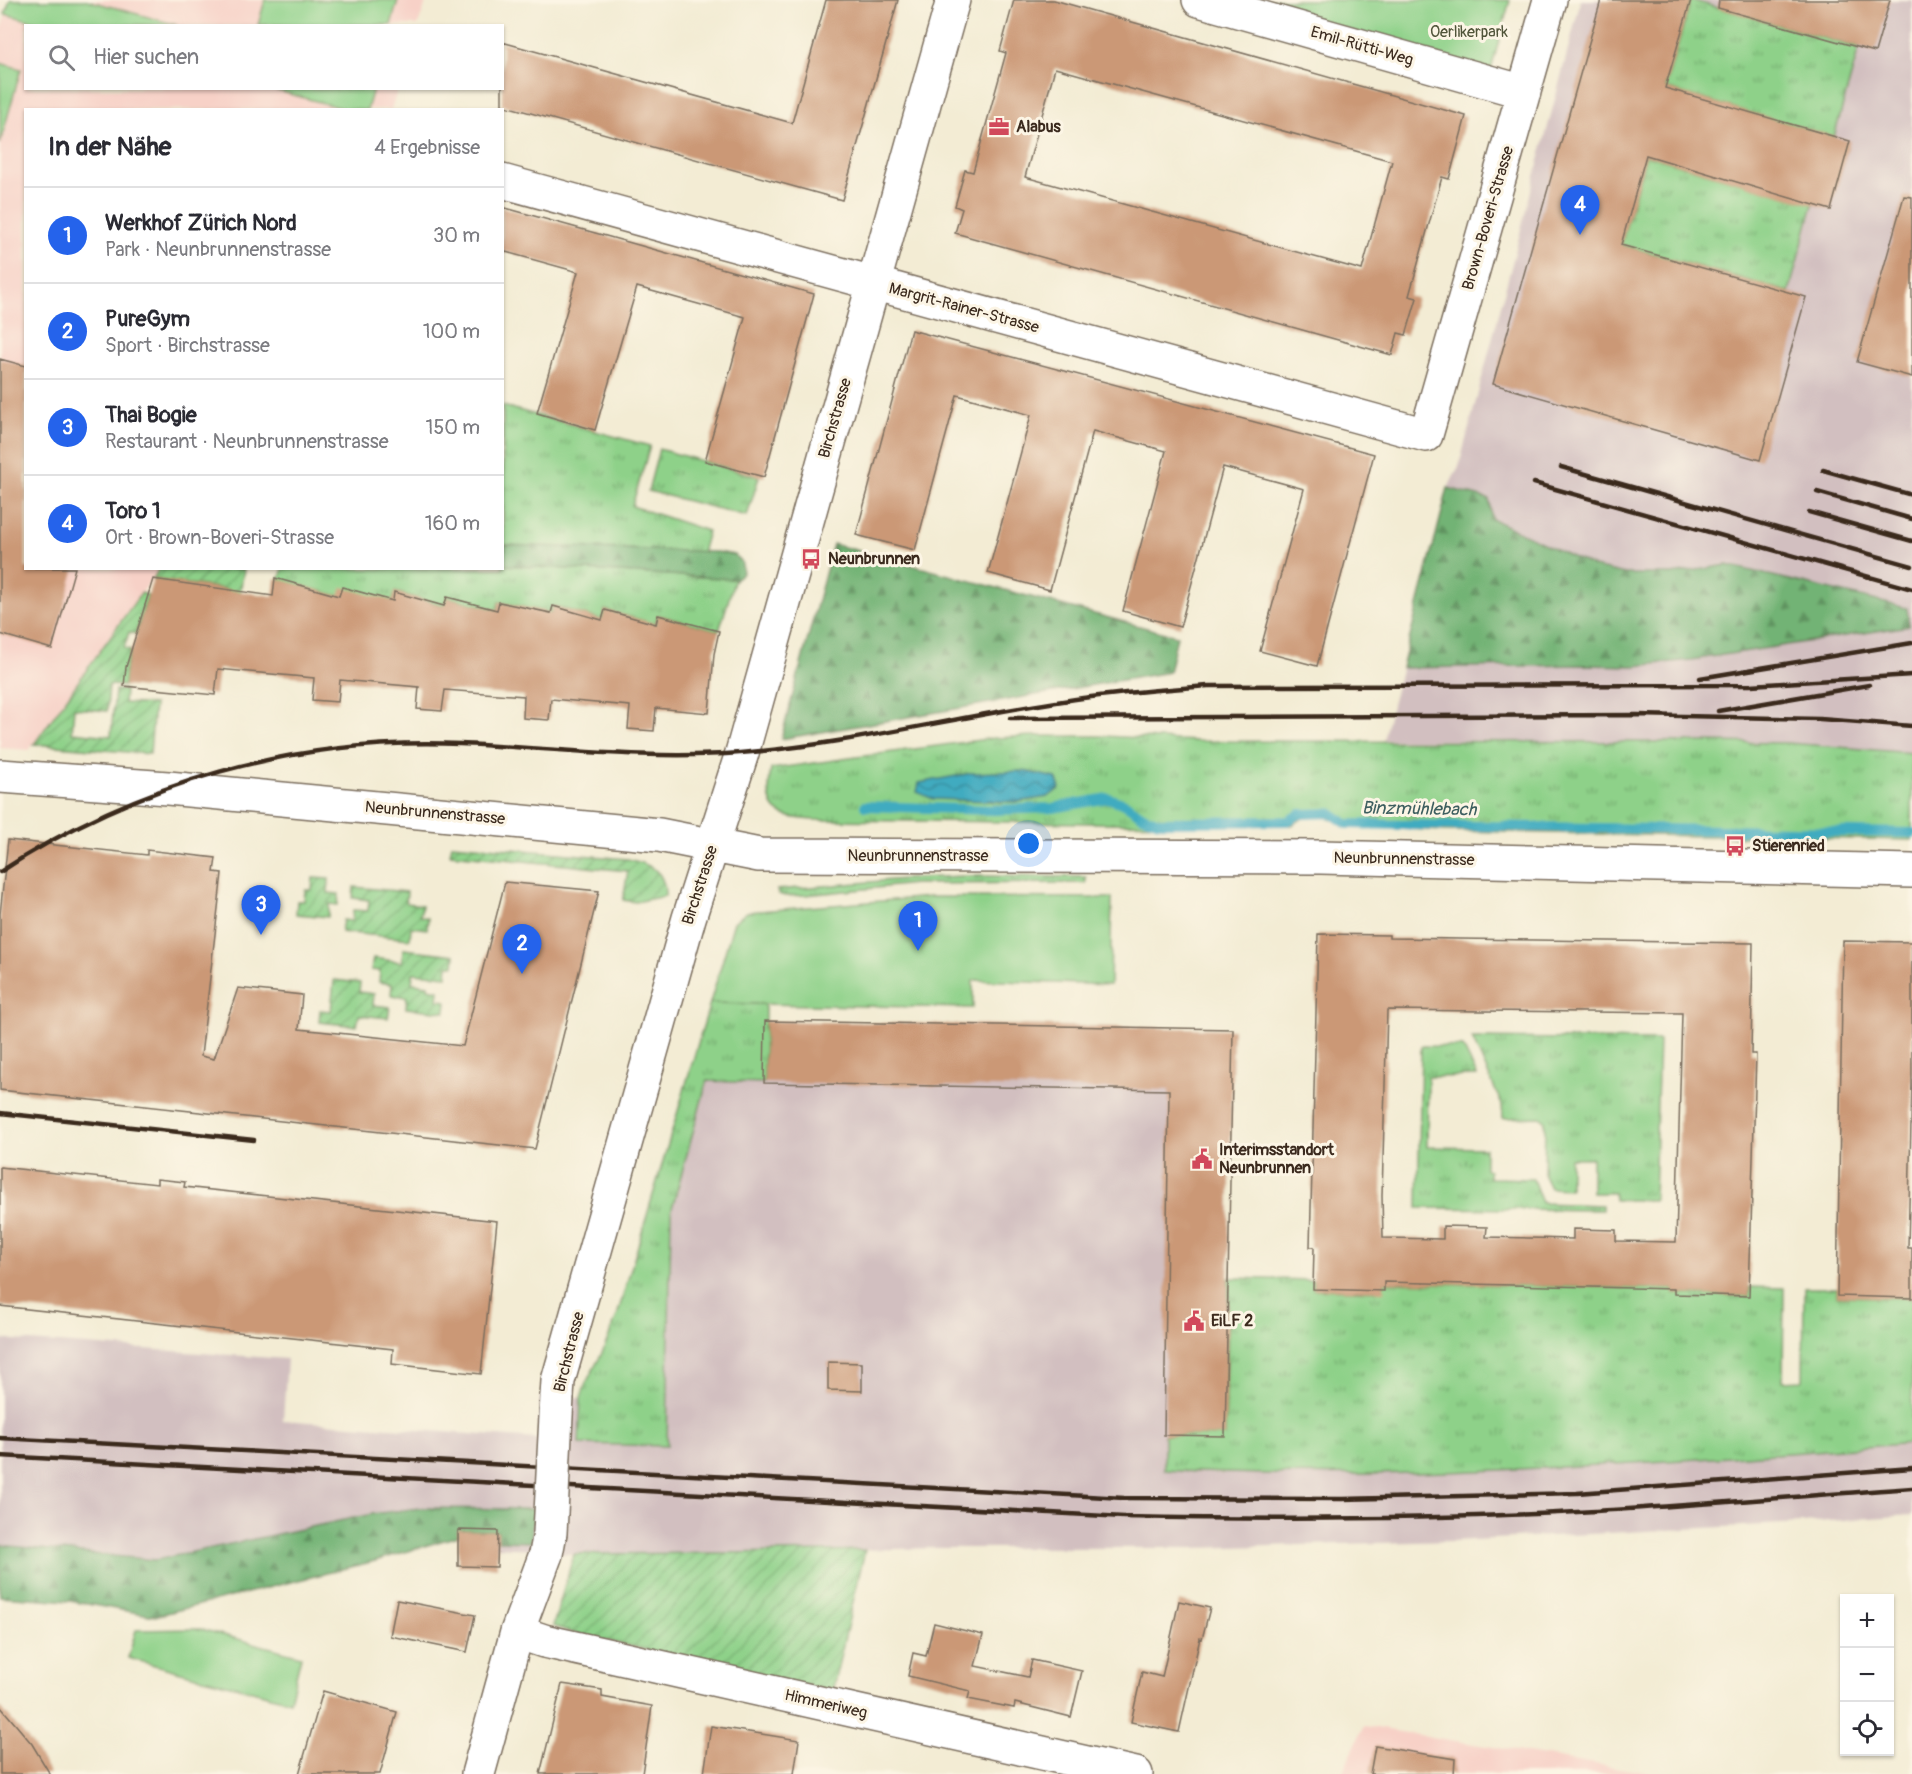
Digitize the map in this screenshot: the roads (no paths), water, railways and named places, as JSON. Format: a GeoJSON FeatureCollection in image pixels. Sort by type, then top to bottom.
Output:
{"type":"FeatureCollection","features":[{"type":"Feature","properties":{"kind":"street","name":"Birchstrasse"},"geometry":{"type":"LineString","coordinates":[[477,1774],[517,1632],[546,1554],[550,1533],[558,1381],[689,918],[742,753],[953,0]]}},
{"type":"Feature","properties":{"kind":"street","name":"Emil-Rütti-Weg"},"geometry":{"type":"LineString","coordinates":[[1199,0],[1524,92]]}},
{"type":"Feature","properties":{"kind":"street","name":"Brown-Boveri-Strasse"},"geometry":{"type":"LineString","coordinates":[[1426,435],[1551,0]]}},
{"type":"Feature","properties":{"kind":"street","name":"Margrit-Rainer-Strasse"},"geometry":{"type":"LineString","coordinates":[[504,181],[1426,435]]}},
{"type":"Feature","properties":{"kind":"street","name":"Neunbrunnenstrasse"},"geometry":{"type":"LineString","coordinates":[[0,776],[168,788],[659,835],[759,855],[1320,857],[1912,871]]}},
{"type":"Feature","properties":{"kind":"street","name":"Himmeriweg"},"geometry":{"type":"LineString","coordinates":[[517,1632],[556,1644],[1136,1774]]}},
{"type":"Feature","properties":{"kind":"water"},"geometry":{"type":"Polygon","coordinates":[[[1024,771],[1056,778],[1060,788],[1048,797],[1017,802],[933,799],[917,792],[919,783],[972,773],[1024,771]]]}},
{"type":"Feature","properties":{"kind":"waterway","name":"Binzmühlebach"},"geometry":{"type":"LineString","coordinates":[[865,806],[993,810],[1053,808],[1108,798],[1125,804],[1143,816],[1159,822],[1288,821],[1300,814],[1331,813],[1347,824],[1912,833]]}},
{"type":"Feature","properties":{"kind":"railway"},"geometry":{"type":"LineString","coordinates":[[1561,467],[1912,566]]}},
{"type":"Feature","properties":{"kind":"railway"},"geometry":{"type":"LineString","coordinates":[[1823,470],[1912,495]]}},
{"type":"Feature","properties":{"kind":"railway"},"geometry":{"type":"LineString","coordinates":[[1534,483],[1912,589]]}},
{"type":"Feature","properties":{"kind":"railway"},"geometry":{"type":"LineString","coordinates":[[1817,492],[1912,519]]}},
{"type":"Feature","properties":{"kind":"railway"},"geometry":{"type":"LineString","coordinates":[[1809,512],[1912,541]]}},
{"type":"Feature","properties":{"kind":"railway"},"geometry":{"type":"LineString","coordinates":[[1700,678],[1912,643]]}},
{"type":"Feature","properties":{"kind":"railway"},"geometry":{"type":"LineString","coordinates":[[0,872],[52,840],[106,813],[162,790],[220,772],[279,758],[338,748],[399,744],[460,744],[635,754],[705,755],[828,743],[1047,703],[1208,686],[1751,685],[1912,675]]}},
{"type":"Feature","properties":{"kind":"railway"},"geometry":{"type":"LineString","coordinates":[[1718,711],[1869,685]]}},
{"type":"Feature","properties":{"kind":"railway"},"geometry":{"type":"LineString","coordinates":[[1010,718],[1637,715],[1820,719],[1912,726]]}},
{"type":"Feature","properties":{"kind":"railway"},"geometry":{"type":"LineString","coordinates":[[0,1113],[254,1140]]}},
{"type":"Feature","properties":{"kind":"railway"},"geometry":{"type":"LineString","coordinates":[[0,1438],[1124,1498],[1343,1499],[1577,1493],[1912,1468]]}},
{"type":"Feature","properties":{"kind":"railway"},"geometry":{"type":"LineString","coordinates":[[0,1456],[1124,1517],[1181,1518],[1351,1519],[1521,1515],[1912,1488]]}},
{"type":"Feature","properties":{"kind":"place","name":"Alabus"},"geometry":{"type":"Point","coordinates":[999,127]}},
{"type":"Feature","properties":{"kind":"place","name":"Toro 1"},"geometry":{"type":"Point","coordinates":[1580,235]}},
{"type":"Feature","properties":{"kind":"place","name":"Neunbrunnen"},"geometry":{"type":"Point","coordinates":[811,559]}},
{"type":"Feature","properties":{"kind":"place","name":"Stierenried"},"geometry":{"type":"Point","coordinates":[1735,846]}},
{"type":"Feature","properties":{"kind":"place","name":"Thai Bogie"},"geometry":{"type":"Point","coordinates":[261,935]}},
{"type":"Feature","properties":{"kind":"place","name":"Werkhof Zürich Nord"},"geometry":{"type":"Point","coordinates":[918,951]}},
{"type":"Feature","properties":{"kind":"place","name":"PureGym"},"geometry":{"type":"Point","coordinates":[522,974]}},
{"type":"Feature","properties":{"kind":"place","name":"Interimsstandort Neunbrunnen"},"geometry":{"type":"Point","coordinates":[1202,1159]}},
{"type":"Feature","properties":{"kind":"place","name":"EiLF 2"},"geometry":{"type":"Point","coordinates":[1194,1321]}},
{"type":"Feature","properties":{"kind":"park label","name":"Oerlikerpark"},"geometry":{"type":"Point","coordinates":[1469,32]}}]}
